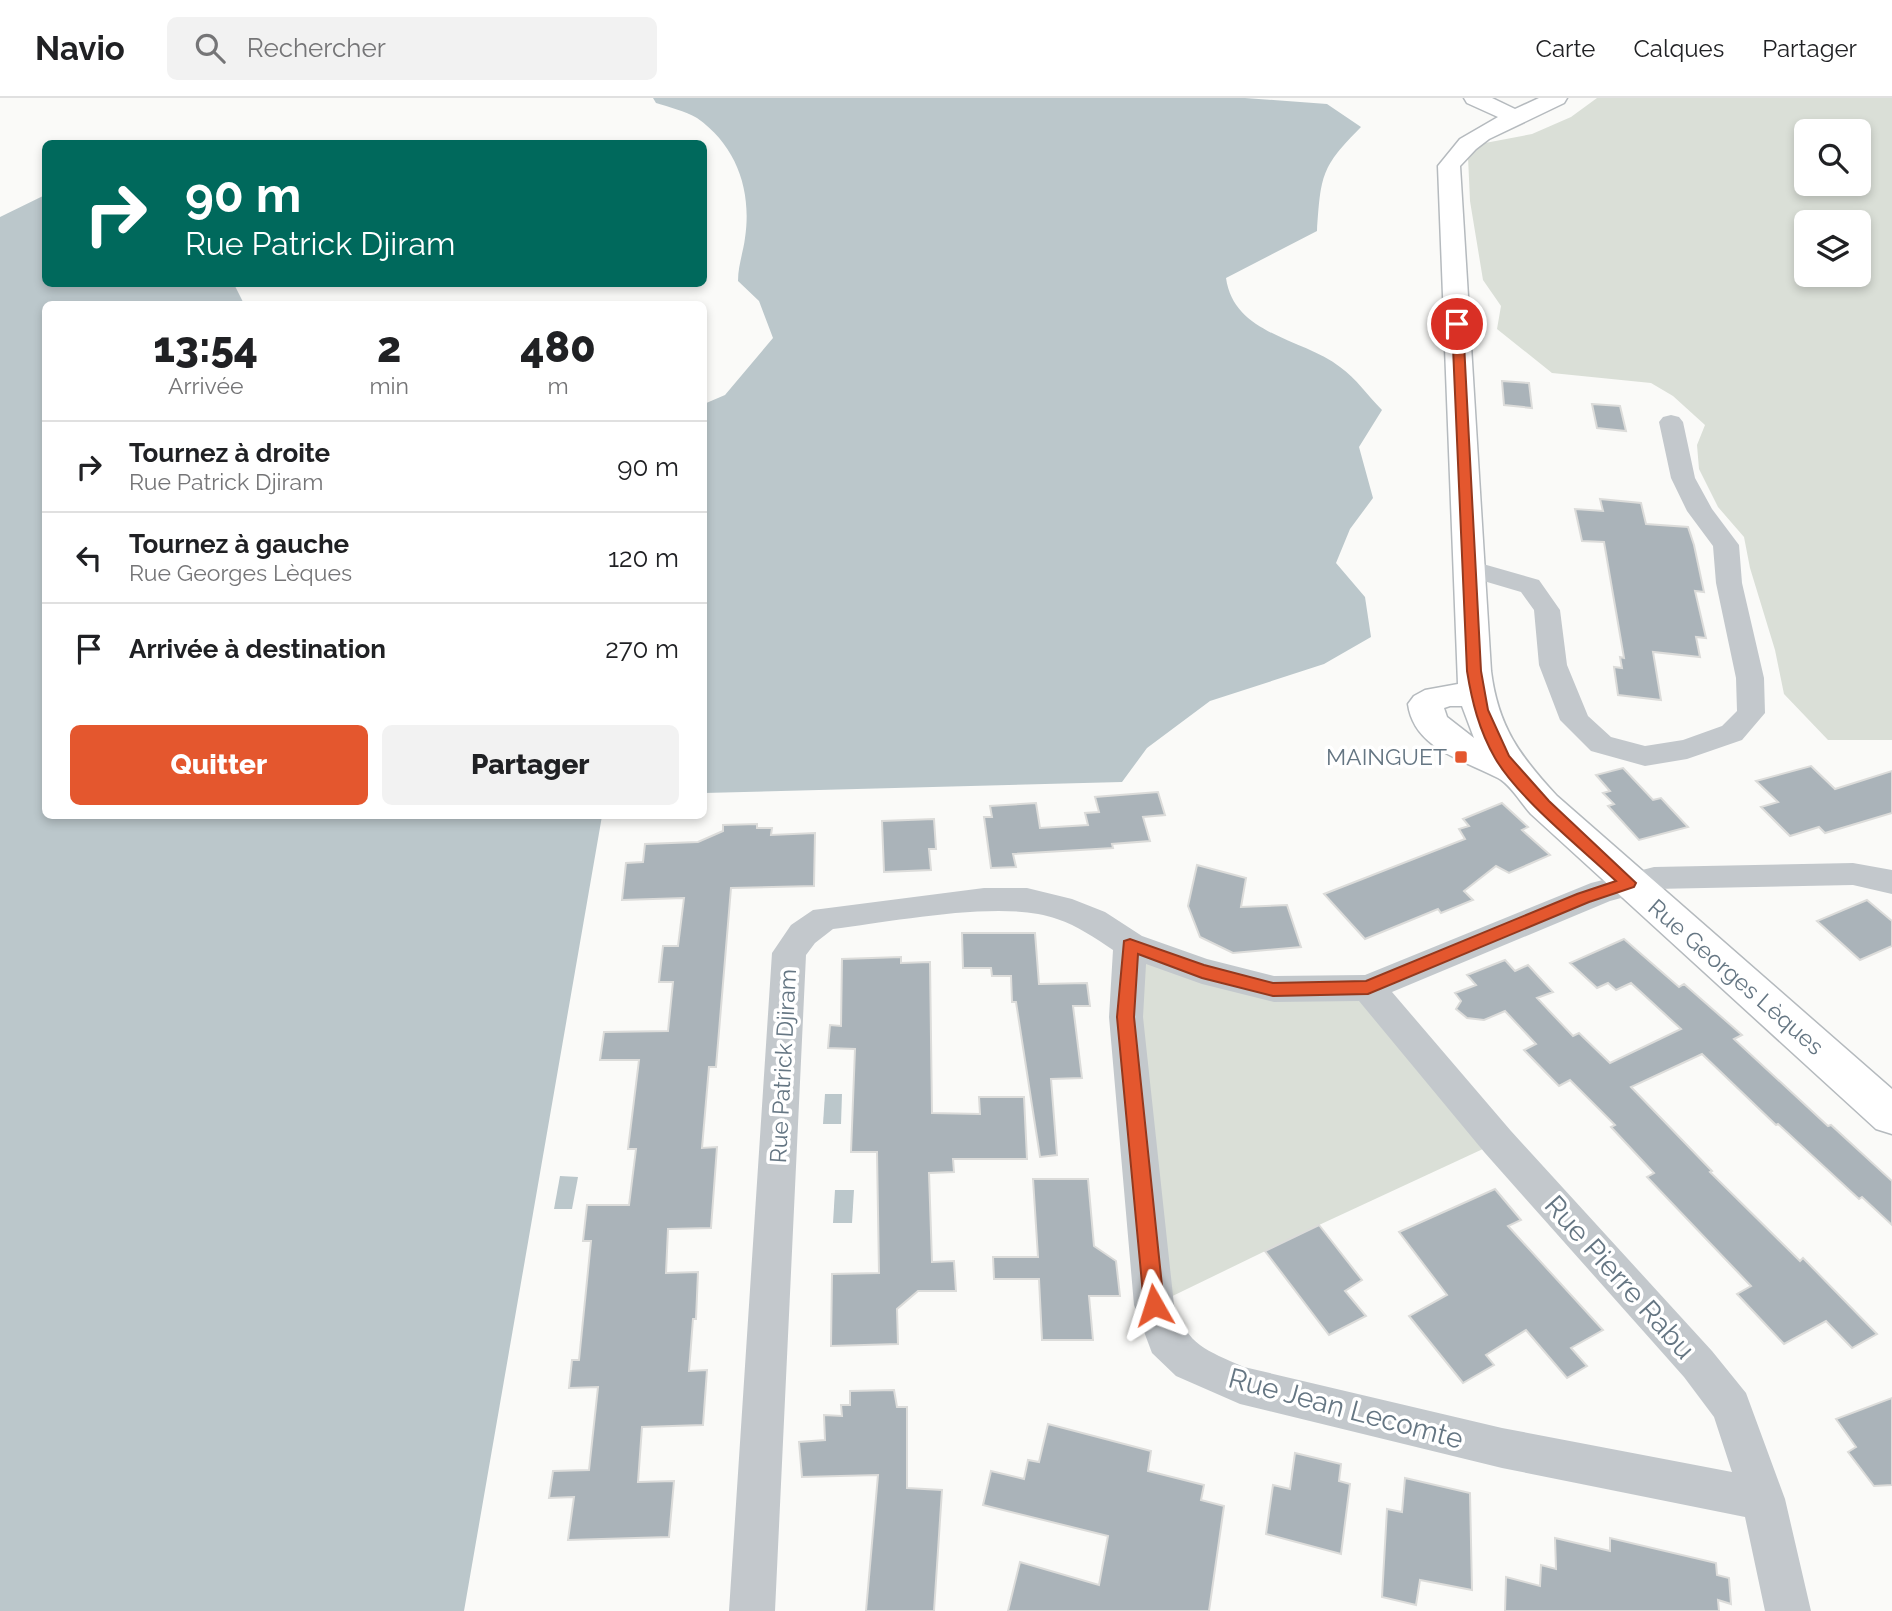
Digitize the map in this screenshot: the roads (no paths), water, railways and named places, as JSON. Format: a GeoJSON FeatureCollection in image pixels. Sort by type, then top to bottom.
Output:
{"type":"FeatureCollection","features":[{"type":"Feature","properties":{"kind":"main road","name":"Rue Georges Lèques"},"geometry":{"type":"LineString","coordinates":[[1515,106],[1463,146],[1449,166],[1477,696],[1491,738],[1511,769],[1544,805],[1628,883],[1892,1116]]}},
{"type":"Feature","properties":{"kind":"main road"},"geometry":{"type":"LineString","coordinates":[[1477,696],[1439,696],[1426,704],[1425,710],[1434,725],[1455,742],[1484,759],[1511,769]]}},
{"type":"Feature","properties":{"kind":"street"},"geometry":{"type":"LineString","coordinates":[[1469,568],[1530,586],[1547,610],[1553,665],[1575,720],[1601,744],[1645,756],[1687,749],[1732,733],[1751,713],[1750,678],[1729,583],[1726,545],[1700,511],[1683,478],[1671,422]]}},
{"type":"Feature","properties":{"kind":"street","name":"Rue Patrick Djiram"},"geometry":{"type":"LineString","coordinates":[[752,1611],[789,953],[803,934],[825,918],[984,900],[1027,900],[1061,906],[1094,919],[1130,945],[1202,971],[1273,989],[1368,988],[1583,898],[1628,883],[1663,878],[1853,874],[1892,882]]}},
{"type":"Feature","properties":{"kind":"street","name":"Rue Jean Lecomte"},"geometry":{"type":"LineString","coordinates":[[1130,945],[1126,1017],[1154,1305],[1167,1340],[1190,1363],[1240,1385],[1502,1448],[1763,1499]]}},
{"type":"Feature","properties":{"kind":"street","name":"Rue Pierre Rabu"},"geometry":{"type":"LineString","coordinates":[[1368,988],[1498,1142],[1699,1364],[1731,1407],[1763,1499],[1788,1611]]}},
{"type":"Feature","properties":{"kind":"place","name":"MAINGUET"},"geometry":{"type":"Point","coordinates":[1461,757]}}]}
